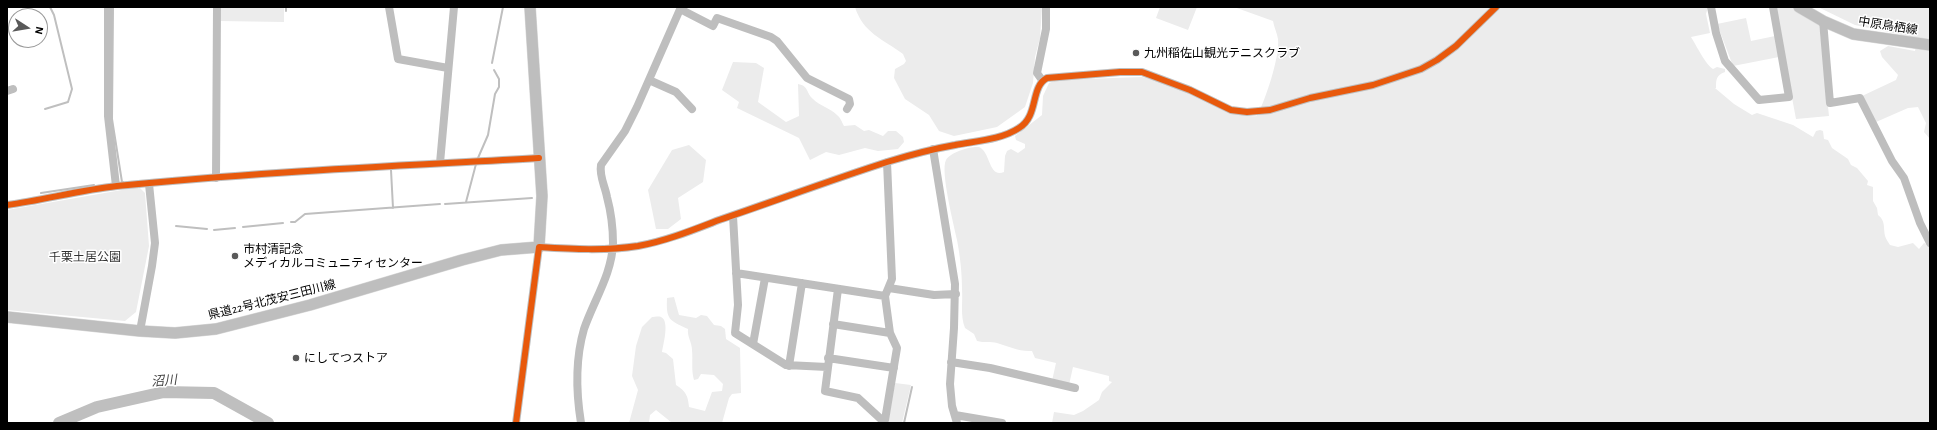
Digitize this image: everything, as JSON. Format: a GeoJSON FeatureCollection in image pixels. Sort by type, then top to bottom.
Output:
{"type":"FeatureCollection","features":[{"type":"Feature","properties":{"kind":"main road"},"geometry":{"type":"LineString","coordinates":[[530,7],[542,196],[539,247]]}},
{"type":"Feature","properties":{"kind":"main road","name":"中原鳥栖線"},"geometry":{"type":"LineString","coordinates":[[1799,7],[1823,21],[1853,34],[1930,45]]}},
{"type":"Feature","properties":{"kind":"main road","name":"県道22号北茂安三田川線"},"geometry":{"type":"LineString","coordinates":[[7,317],[140,331],[175,333],[216,329],[310,305],[501,250],[539,247]]}},
{"type":"Feature","properties":{"kind":"street"},"geometry":{"type":"LineString","coordinates":[[108,7],[108,116],[116,186]]}},
{"type":"Feature","properties":{"kind":"street"},"geometry":{"type":"LineString","coordinates":[[216,7],[216,178]]}},
{"type":"Feature","properties":{"kind":"street"},"geometry":{"type":"LineString","coordinates":[[389,7],[398,59],[448,68]]}},
{"type":"Feature","properties":{"kind":"street"},"geometry":{"type":"LineString","coordinates":[[440,164],[454,7]]}},
{"type":"Feature","properties":{"kind":"street"},"geometry":{"type":"LineString","coordinates":[[1042,80],[1037,73],[1046,29],[1046,7]]}},
{"type":"Feature","properties":{"kind":"street"},"geometry":{"type":"LineString","coordinates":[[516,423],[539,247],[580,250],[612,249],[657,242],[887,162],[933,149],[1002,136],[1020,128],[1033,112],[1039,85],[1042,80],[1053,76],[1142,72],[1184,88],[1231,110],[1247,112],[1270,110],[1310,98],[1373,85],[1421,69],[1437,60],[1456,46],[1496,7]]}},
{"type":"Feature","properties":{"kind":"street"},"geometry":{"type":"LineString","coordinates":[[1711,7],[1716,33],[1725,61],[1759,100],[1765,101],[1788,97],[1773,7]]}},
{"type":"Feature","properties":{"kind":"street"},"geometry":{"type":"LineString","coordinates":[[581,423],[577,393],[581,344],[585,329],[605,281],[612,249],[612,226],[607,197],[600,172],[602,165],[625,130],[681,8],[713,26],[717,18],[771,37],[777,41],[807,78],[849,99],[850,104],[847,109]]}},
{"type":"Feature","properties":{"kind":"street"},"geometry":{"type":"LineString","coordinates":[[1823,21],[1830,103],[1860,98],[1892,161],[1904,178],[1920,223],[1930,243]]}},
{"type":"Feature","properties":{"kind":"street"},"geometry":{"type":"LineString","coordinates":[[649,80],[676,92],[692,109]]}},
{"type":"Feature","properties":{"kind":"street"},"geometry":{"type":"LineString","coordinates":[[933,149],[953,261],[956,294],[950,394],[956,419],[1002,423]]}},
{"type":"Feature","properties":{"kind":"street"},"geometry":{"type":"LineString","coordinates":[[7,205],[33,202],[56,195],[116,186],[216,178],[539,158]]}},
{"type":"Feature","properties":{"kind":"street"},"geometry":{"type":"LineString","coordinates":[[838,289],[825,391],[858,398],[883,420],[886,420],[897,348],[890,333],[887,292],[892,279],[887,162]]}},
{"type":"Feature","properties":{"kind":"street"},"geometry":{"type":"LineString","coordinates":[[140,331],[155,243],[149,184]]}},
{"type":"Feature","properties":{"kind":"street"},"geometry":{"type":"LineString","coordinates":[[733,216],[738,305],[734,330],[735,333],[789,366],[827,367]]}},
{"type":"Feature","properties":{"kind":"street"},"geometry":{"type":"LineString","coordinates":[[736,273],[838,289],[934,295],[956,294]]}},
{"type":"Feature","properties":{"kind":"street"},"geometry":{"type":"LineString","coordinates":[[753,344],[765,278]]}},
{"type":"Feature","properties":{"kind":"street"},"geometry":{"type":"LineString","coordinates":[[789,366],[802,283]]}},
{"type":"Feature","properties":{"kind":"street"},"geometry":{"type":"LineString","coordinates":[[833,324],[890,333]]}},
{"type":"Feature","properties":{"kind":"street"},"geometry":{"type":"LineString","coordinates":[[828,358],[894,368]]}},
{"type":"Feature","properties":{"kind":"street"},"geometry":{"type":"LineString","coordinates":[[951,362],[990,368],[1076,388]]}},
{"type":"Feature","properties":{"kind":"green space"},"geometry":{"type":"Polygon","coordinates":[[[219,7],[284,7],[284,22],[219,21],[219,7]]]}},
{"type":"Feature","properties":{"kind":"green space"},"geometry":{"type":"Polygon","coordinates":[[[855,7],[1042,7],[1040,38],[1035,57],[1033,83],[1025,107],[997,127],[954,136],[939,131],[929,115],[905,99],[894,78],[895,69],[904,64],[906,61],[903,54],[874,35],[863,23],[855,7]]]}},
{"type":"Feature","properties":{"kind":"green space"},"geometry":{"type":"Polygon","coordinates":[[[1160,7],[1197,7],[1188,30],[1156,18],[1160,7]]]}},
{"type":"Feature","properties":{"kind":"green space"},"geometry":{"type":"Polygon","coordinates":[[[1234,7],[1708,7],[1706,14],[1710,33],[1691,37],[1710,67],[1713,69],[1717,67],[1725,69],[1725,72],[1717,78],[1715,88],[1734,104],[1752,115],[1757,113],[1793,125],[1813,137],[1816,131],[1823,131],[1824,139],[1828,140],[1832,148],[1848,159],[1851,165],[1857,168],[1868,181],[1867,185],[1873,187],[1873,201],[1877,208],[1878,215],[1881,217],[1883,222],[1885,236],[1890,245],[1898,247],[1913,243],[1919,249],[1924,243],[1929,245],[1930,423],[1052,423],[1054,412],[1074,415],[1083,411],[1099,400],[1102,392],[1112,382],[1109,381],[1109,376],[1073,367],[1069,385],[1052,381],[1056,363],[1035,358],[1032,351],[1018,350],[995,342],[977,341],[974,334],[965,328],[962,313],[960,258],[946,186],[946,160],[952,154],[961,150],[971,147],[979,147],[986,154],[992,168],[995,171],[999,173],[1004,172],[1005,156],[1007,151],[1011,149],[1018,153],[1025,148],[1025,144],[1016,140],[1015,136],[1042,115],[1043,96],[1049,83],[1057,80],[1142,77],[1177,88],[1234,113],[1257,116],[1268,90],[1277,57],[1278,37],[1273,21],[1234,7]]]}},
{"type":"Feature","properties":{"kind":"green space"},"geometry":{"type":"Polygon","coordinates":[[[1775,7],[1792,7],[1819,22],[1829,116],[1796,119],[1775,7]]]}},
{"type":"Feature","properties":{"kind":"green space"},"geometry":{"type":"Polygon","coordinates":[[[1818,7],[1930,7],[1930,139],[1924,132],[1926,123],[1918,107],[1908,108],[1876,122],[1862,96],[1896,80],[1898,75],[1882,57],[1880,51],[1888,46],[1915,51],[1917,38],[1855,25],[1818,7]]]}},
{"type":"Feature","properties":{"kind":"green space"},"geometry":{"type":"Polygon","coordinates":[[[1746,18],[1751,41],[1775,36],[1779,57],[1733,66],[1717,24],[1746,18]]]}},
{"type":"Feature","properties":{"kind":"green space"},"geometry":{"type":"Polygon","coordinates":[[[733,62],[756,63],[764,68],[758,102],[786,122],[799,116],[798,84],[804,86],[811,97],[838,116],[844,126],[855,125],[864,131],[869,130],[883,136],[888,131],[896,131],[903,137],[904,142],[898,149],[878,151],[865,148],[839,155],[826,152],[810,160],[799,138],[737,108],[739,102],[722,90],[733,62]]]}},
{"type":"Feature","properties":{"kind":"green space"},"geometry":{"type":"Polygon","coordinates":[[[689,145],[706,160],[703,182],[678,198],[681,219],[668,229],[656,229],[648,190],[672,150],[689,145]]]}},
{"type":"Feature","properties":{"kind":"green space","name":"千栗土居公園"},"geometry":{"type":"Polygon","coordinates":[[[139,187],[145,193],[149,246],[136,312],[125,321],[7,310],[7,210],[139,187]]]}},
{"type":"Feature","properties":{"kind":"green space"},"geometry":{"type":"Polygon","coordinates":[[[674,297],[679,315],[696,318],[701,315],[707,316],[714,325],[721,326],[725,329],[726,339],[740,348],[741,393],[732,394],[729,398],[722,423],[671,422],[656,410],[650,415],[649,423],[629,423],[638,390],[632,376],[636,346],[642,327],[652,317],[660,317],[664,319],[666,328],[662,352],[666,353],[673,359],[676,385],[686,394],[689,407],[705,411],[712,392],[722,391],[723,384],[714,375],[701,374],[698,379],[694,380],[692,369],[692,347],[688,335],[688,329],[673,321],[668,315],[667,311],[667,298],[674,297]]]}},
{"type":"Feature","properties":{"kind":"green space"},"geometry":{"type":"Polygon","coordinates":[[[895,383],[911,385],[902,423],[888,423],[895,383]]]}},
{"type":"Feature","properties":{"kind":"waterway"},"geometry":{"type":"LineString","coordinates":[[45,109],[68,102],[72,89],[54,15],[50,7]]}},
{"type":"Feature","properties":{"kind":"waterway"},"geometry":{"type":"LineString","coordinates":[[113,7],[112,119],[123,182]]}},
{"type":"Feature","properties":{"kind":"waterway"},"geometry":{"type":"LineString","coordinates":[[492,63],[503,7]]}},
{"type":"Feature","properties":{"kind":"waterway"},"geometry":{"type":"LineString","coordinates":[[478,158],[488,135],[495,94],[499,87],[499,79],[494,70]]}},
{"type":"Feature","properties":{"kind":"waterway"},"geometry":{"type":"LineString","coordinates":[[466,202],[476,164]]}},
{"type":"Feature","properties":{"kind":"waterway"},"geometry":{"type":"LineString","coordinates":[[391,170],[393,208]]}},
{"type":"Feature","properties":{"kind":"waterway"},"geometry":{"type":"LineString","coordinates":[[41,193],[94,185]]}},
{"type":"Feature","properties":{"kind":"waterway"},"geometry":{"type":"LineString","coordinates":[[445,204],[532,198]]}},
{"type":"Feature","properties":{"kind":"waterway"},"geometry":{"type":"LineString","coordinates":[[291,222],[295,222],[305,214],[440,204]]}},
{"type":"Feature","properties":{"kind":"waterway"},"geometry":{"type":"LineString","coordinates":[[243,227],[283,223]]}},
{"type":"Feature","properties":{"kind":"waterway"},"geometry":{"type":"LineString","coordinates":[[176,226],[207,229]]}},
{"type":"Feature","properties":{"kind":"waterway"},"geometry":{"type":"LineString","coordinates":[[214,230],[235,228]]}},
{"type":"Feature","properties":{"kind":"waterway"},"geometry":{"type":"LineString","coordinates":[[904,423],[912,387]]}},
{"type":"Feature","properties":{"kind":"waterway","name":"沼川"},"geometry":{"type":"LineString","coordinates":[[59,423],[97,407],[164,392],[214,393],[268,423]]}},
{"type":"Feature","properties":{"kind":"cycle path"},"geometry":{"type":"LineString","coordinates":[[516,423],[539,247],[601,249],[626,248],[648,244],[679,235],[887,162],[929,150],[988,140],[1004,135],[1012,132],[1025,123],[1032,109],[1038,88],[1047,78],[1120,72],[1142,72],[1190,90],[1231,110],[1247,112],[1270,110],[1310,98],[1373,85],[1421,69],[1437,60],[1456,46],[1496,7]]}},
{"type":"Feature","properties":{"kind":"cycle path"},"geometry":{"type":"LineString","coordinates":[[7,205],[103,188],[170,181],[539,158]]}},
{"type":"Feature","properties":{"kind":"place","name":"九州稲佐山観光テニスクラブ"},"geometry":{"type":"Point","coordinates":[1136,53]}},
{"type":"Feature","properties":{"kind":"place","name":"市村清記念 メディカルコミュニティセンター"},"geometry":{"type":"Point","coordinates":[235,256]}},
{"type":"Feature","properties":{"kind":"place","name":"にしてつストア"},"geometry":{"type":"Point","coordinates":[296,358]}}]}
